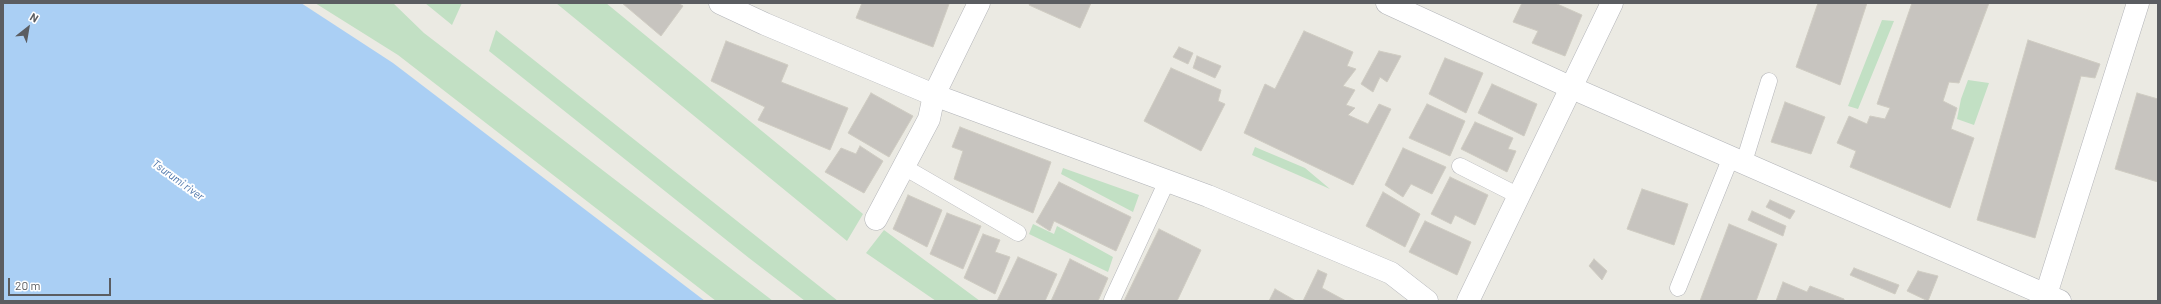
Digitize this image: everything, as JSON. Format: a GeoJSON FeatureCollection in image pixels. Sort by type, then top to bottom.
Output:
{"type":"FeatureCollection","features":[{"type":"Feature","properties":{"kind":"street"},"geometry":{"type":"LineString","coordinates":[[720,3],[765,24],[934,95],[1167,181],[1391,273],[1427,301]]}},
{"type":"Feature","properties":{"kind":"street"},"geometry":{"type":"LineString","coordinates":[[876,219],[929,119],[934,95],[979,3]]}},
{"type":"Feature","properties":{"kind":"street"},"geometry":{"type":"LineString","coordinates":[[1387,3],[1572,88],[2050,299],[2138,3]]}},
{"type":"Feature","properties":{"kind":"street"},"geometry":{"type":"LineString","coordinates":[[1468,301],[1612,3]]}},
{"type":"Feature","properties":{"kind":"lane"},"geometry":{"type":"LineString","coordinates":[[1678,288],[1737,160],[1769,81]]}},
{"type":"Feature","properties":{"kind":"lane"},"geometry":{"type":"LineString","coordinates":[[1460,166],[1519,196]]}},
{"type":"Feature","properties":{"kind":"lane"},"geometry":{"type":"LineString","coordinates":[[904,167],[1018,233]]}},
{"type":"Feature","properties":{"kind":"lane"},"geometry":{"type":"LineString","coordinates":[[1112,300],[1167,181]]}},
{"type":"Feature","properties":{"kind":"green space"},"geometry":{"type":"Polygon","coordinates":[[[315,3],[393,3],[424,33],[773,301],[716,301],[398,55],[315,3]]]}},
{"type":"Feature","properties":{"kind":"green space"},"geometry":{"type":"Polygon","coordinates":[[[425,3],[462,3],[452,25],[425,3]]]}},
{"type":"Feature","properties":{"kind":"green space"},"geometry":{"type":"Polygon","coordinates":[[[556,3],[606,3],[863,214],[847,241],[556,3]]]}},
{"type":"Feature","properties":{"kind":"green space"},"geometry":{"type":"Polygon","coordinates":[[[1882,20],[1894,21],[1858,109],[1848,106],[1882,20]]]}},
{"type":"Feature","properties":{"kind":"green space"},"geometry":{"type":"Polygon","coordinates":[[[496,30],[838,301],[805,301],[749,258],[489,51],[496,30]]]}},
{"type":"Feature","properties":{"kind":"green space"},"geometry":{"type":"Polygon","coordinates":[[[1968,80],[1989,83],[1974,125],[1957,119],[1961,99],[1968,80]]]}},
{"type":"Feature","properties":{"kind":"green space"},"geometry":{"type":"Polygon","coordinates":[[[1255,147],[1305,168],[1330,189],[1252,155],[1255,147]]]}},
{"type":"Feature","properties":{"kind":"green space"},"geometry":{"type":"Polygon","coordinates":[[[1063,168],[1139,195],[1133,212],[1061,174],[1063,168]]]}},
{"type":"Feature","properties":{"kind":"green space"},"geometry":{"type":"Polygon","coordinates":[[[1033,224],[1054,234],[1057,226],[1113,257],[1108,272],[1029,234],[1033,224]]]}},
{"type":"Feature","properties":{"kind":"green space"},"geometry":{"type":"Polygon","coordinates":[[[884,230],[980,301],[936,301],[866,253],[884,230]]]}},
{"type":"Feature","properties":{"kind":"water","name":"Tsurumi river"},"geometry":{"type":"Polygon","coordinates":[[[3,3],[301,3],[393,63],[705,301],[3,301],[3,3]]]}},
{"type":"Feature","properties":{"kind":"building"},"geometry":{"type":"Polygon","coordinates":[[[622,3],[678,3],[683,6],[661,36],[622,3]]]}},
{"type":"Feature","properties":{"kind":"building"},"geometry":{"type":"Polygon","coordinates":[[[862,3],[949,4],[933,47],[856,18],[862,3]]]}},
{"type":"Feature","properties":{"kind":"building"},"geometry":{"type":"Polygon","coordinates":[[[1030,3],[1091,3],[1080,28],[1029,5],[1030,3]]]}},
{"type":"Feature","properties":{"kind":"building"},"geometry":{"type":"Polygon","coordinates":[[[1522,3],[1555,3],[1582,15],[1565,56],[1532,43],[1538,31],[1513,22],[1522,3]]]}},
{"type":"Feature","properties":{"kind":"building"},"geometry":{"type":"Polygon","coordinates":[[[1818,3],[1867,3],[1840,85],[1796,67],[1818,3]]]}},
{"type":"Feature","properties":{"kind":"building"},"geometry":{"type":"Polygon","coordinates":[[[1912,3],[1989,3],[1959,83],[1949,82],[1943,101],[1957,108],[1951,129],[1974,138],[1950,208],[1850,167],[1856,151],[1837,143],[1849,116],[1867,124],[1870,116],[1885,119],[1890,108],[1877,104],[1912,3]]]}},
{"type":"Feature","properties":{"kind":"building"},"geometry":{"type":"Polygon","coordinates":[[[1304,31],[1353,52],[1347,66],[1356,69],[1343,86],[1355,90],[1346,105],[1355,108],[1348,115],[1368,124],[1379,104],[1391,109],[1353,185],[1244,133],[1265,84],[1275,89],[1304,31]]]}},
{"type":"Feature","properties":{"kind":"building"},"geometry":{"type":"Polygon","coordinates":[[[2028,40],[2100,64],[2095,78],[2081,76],[2035,238],[1977,220],[2028,40]]]}},
{"type":"Feature","properties":{"kind":"building"},"geometry":{"type":"Polygon","coordinates":[[[726,41],[788,65],[781,82],[848,108],[830,150],[758,120],[765,107],[711,81],[726,41]]]}},
{"type":"Feature","properties":{"kind":"building"},"geometry":{"type":"Polygon","coordinates":[[[1179,47],[1193,53],[1188,64],[1173,57],[1179,47]]]}},
{"type":"Feature","properties":{"kind":"building"},"geometry":{"type":"Polygon","coordinates":[[[1379,51],[1401,56],[1387,82],[1380,77],[1373,92],[1361,84],[1379,51]]]}},
{"type":"Feature","properties":{"kind":"building"},"geometry":{"type":"Polygon","coordinates":[[[1197,56],[1221,66],[1215,78],[1193,68],[1197,56]]]}},
{"type":"Feature","properties":{"kind":"building"},"geometry":{"type":"Polygon","coordinates":[[[1445,58],[1483,73],[1466,113],[1429,94],[1445,58]]]}},
{"type":"Feature","properties":{"kind":"building"},"geometry":{"type":"Polygon","coordinates":[[[1171,68],[1221,90],[1218,101],[1225,104],[1201,151],[1144,121],[1171,68]]]}},
{"type":"Feature","properties":{"kind":"building"},"geometry":{"type":"Polygon","coordinates":[[[1492,84],[1537,104],[1524,136],[1478,113],[1492,84]]]}},
{"type":"Feature","properties":{"kind":"building"},"geometry":{"type":"Polygon","coordinates":[[[871,93],[913,116],[889,157],[848,133],[871,93]]]}},
{"type":"Feature","properties":{"kind":"building"},"geometry":{"type":"Polygon","coordinates":[[[2137,93],[2158,99],[2158,182],[2115,169],[2137,93]]]}},
{"type":"Feature","properties":{"kind":"building"},"geometry":{"type":"Polygon","coordinates":[[[1785,102],[1825,117],[1811,154],[1771,142],[1785,102]]]}},
{"type":"Feature","properties":{"kind":"building"},"geometry":{"type":"Polygon","coordinates":[[[1427,104],[1465,121],[1450,156],[1409,138],[1427,104]]]}},
{"type":"Feature","properties":{"kind":"building"},"geometry":{"type":"Polygon","coordinates":[[[1475,122],[1513,138],[1508,149],[1516,151],[1507,172],[1461,149],[1475,122]]]}},
{"type":"Feature","properties":{"kind":"building"},"geometry":{"type":"Polygon","coordinates":[[[960,127],[1051,162],[1033,213],[954,179],[963,151],[952,147],[960,127]]]}},
{"type":"Feature","properties":{"kind":"building"},"geometry":{"type":"Polygon","coordinates":[[[860,146],[883,161],[864,193],[825,172],[841,148],[856,154],[860,146]]]}},
{"type":"Feature","properties":{"kind":"building"},"geometry":{"type":"Polygon","coordinates":[[[1403,148],[1446,167],[1432,194],[1411,184],[1403,197],[1385,185],[1403,148]]]}},
{"type":"Feature","properties":{"kind":"building"},"geometry":{"type":"Polygon","coordinates":[[[1450,177],[1488,195],[1475,225],[1455,215],[1451,224],[1431,214],[1450,177]]]}},
{"type":"Feature","properties":{"kind":"building"},"geometry":{"type":"Polygon","coordinates":[[[1059,182],[1131,217],[1116,251],[1054,221],[1050,231],[1036,222],[1059,182]]]}},
{"type":"Feature","properties":{"kind":"building"},"geometry":{"type":"Polygon","coordinates":[[[1642,189],[1688,204],[1674,245],[1627,229],[1642,189]]]}},
{"type":"Feature","properties":{"kind":"building"},"geometry":{"type":"Polygon","coordinates":[[[1383,192],[1420,214],[1405,247],[1366,226],[1383,192]]]}},
{"type":"Feature","properties":{"kind":"building"},"geometry":{"type":"Polygon","coordinates":[[[908,195],[942,210],[927,247],[893,229],[908,195]]]}},
{"type":"Feature","properties":{"kind":"building"},"geometry":{"type":"Polygon","coordinates":[[[1770,200],[1795,211],[1790,219],[1766,207],[1770,200]]]}},
{"type":"Feature","properties":{"kind":"building"},"geometry":{"type":"Polygon","coordinates":[[[1752,211],[1786,226],[1783,236],[1748,220],[1752,211]]]}},
{"type":"Feature","properties":{"kind":"building"},"geometry":{"type":"Polygon","coordinates":[[[947,213],[981,226],[963,269],[930,254],[947,213]]]}},
{"type":"Feature","properties":{"kind":"building"},"geometry":{"type":"Polygon","coordinates":[[[1425,221],[1471,242],[1457,275],[1409,252],[1425,221]]]}},
{"type":"Feature","properties":{"kind":"building"},"geometry":{"type":"Polygon","coordinates":[[[1729,224],[1777,244],[1756,301],[1700,301],[1729,224]]]}},
{"type":"Feature","properties":{"kind":"building"},"geometry":{"type":"Polygon","coordinates":[[[1159,229],[1201,250],[1177,301],[1124,301],[1159,229]]]}},
{"type":"Feature","properties":{"kind":"building"},"geometry":{"type":"Polygon","coordinates":[[[983,234],[1000,240],[995,252],[1010,257],[995,294],[964,278],[983,234]]]}},
{"type":"Feature","properties":{"kind":"building"},"geometry":{"type":"Polygon","coordinates":[[[1018,257],[1057,274],[1045,301],[997,301],[1018,257]]]}},
{"type":"Feature","properties":{"kind":"building"},"geometry":{"type":"Polygon","coordinates":[[[1070,259],[1108,278],[1098,301],[1051,301],[1070,259]]]}},
{"type":"Feature","properties":{"kind":"building"},"geometry":{"type":"Polygon","coordinates":[[[1594,259],[1607,271],[1602,280],[1589,266],[1594,259]]]}},
{"type":"Feature","properties":{"kind":"building"},"geometry":{"type":"Polygon","coordinates":[[[1854,268],[1899,285],[1895,294],[1850,275],[1854,268]]]}},
{"type":"Feature","properties":{"kind":"building"},"geometry":{"type":"Polygon","coordinates":[[[1318,270],[1327,274],[1322,288],[1346,301],[1303,301],[1318,270]]]}},
{"type":"Feature","properties":{"kind":"building"},"geometry":{"type":"Polygon","coordinates":[[[1918,271],[1938,276],[1928,301],[1907,291],[1918,271]]]}},
{"type":"Feature","properties":{"kind":"building"},"geometry":{"type":"Polygon","coordinates":[[[1783,282],[1807,292],[1810,286],[1844,299],[1844,301],[1776,301],[1783,282]]]}},
{"type":"Feature","properties":{"kind":"building"},"geometry":{"type":"Polygon","coordinates":[[[1275,289],[1296,301],[1269,301],[1275,289]]]}}]}
